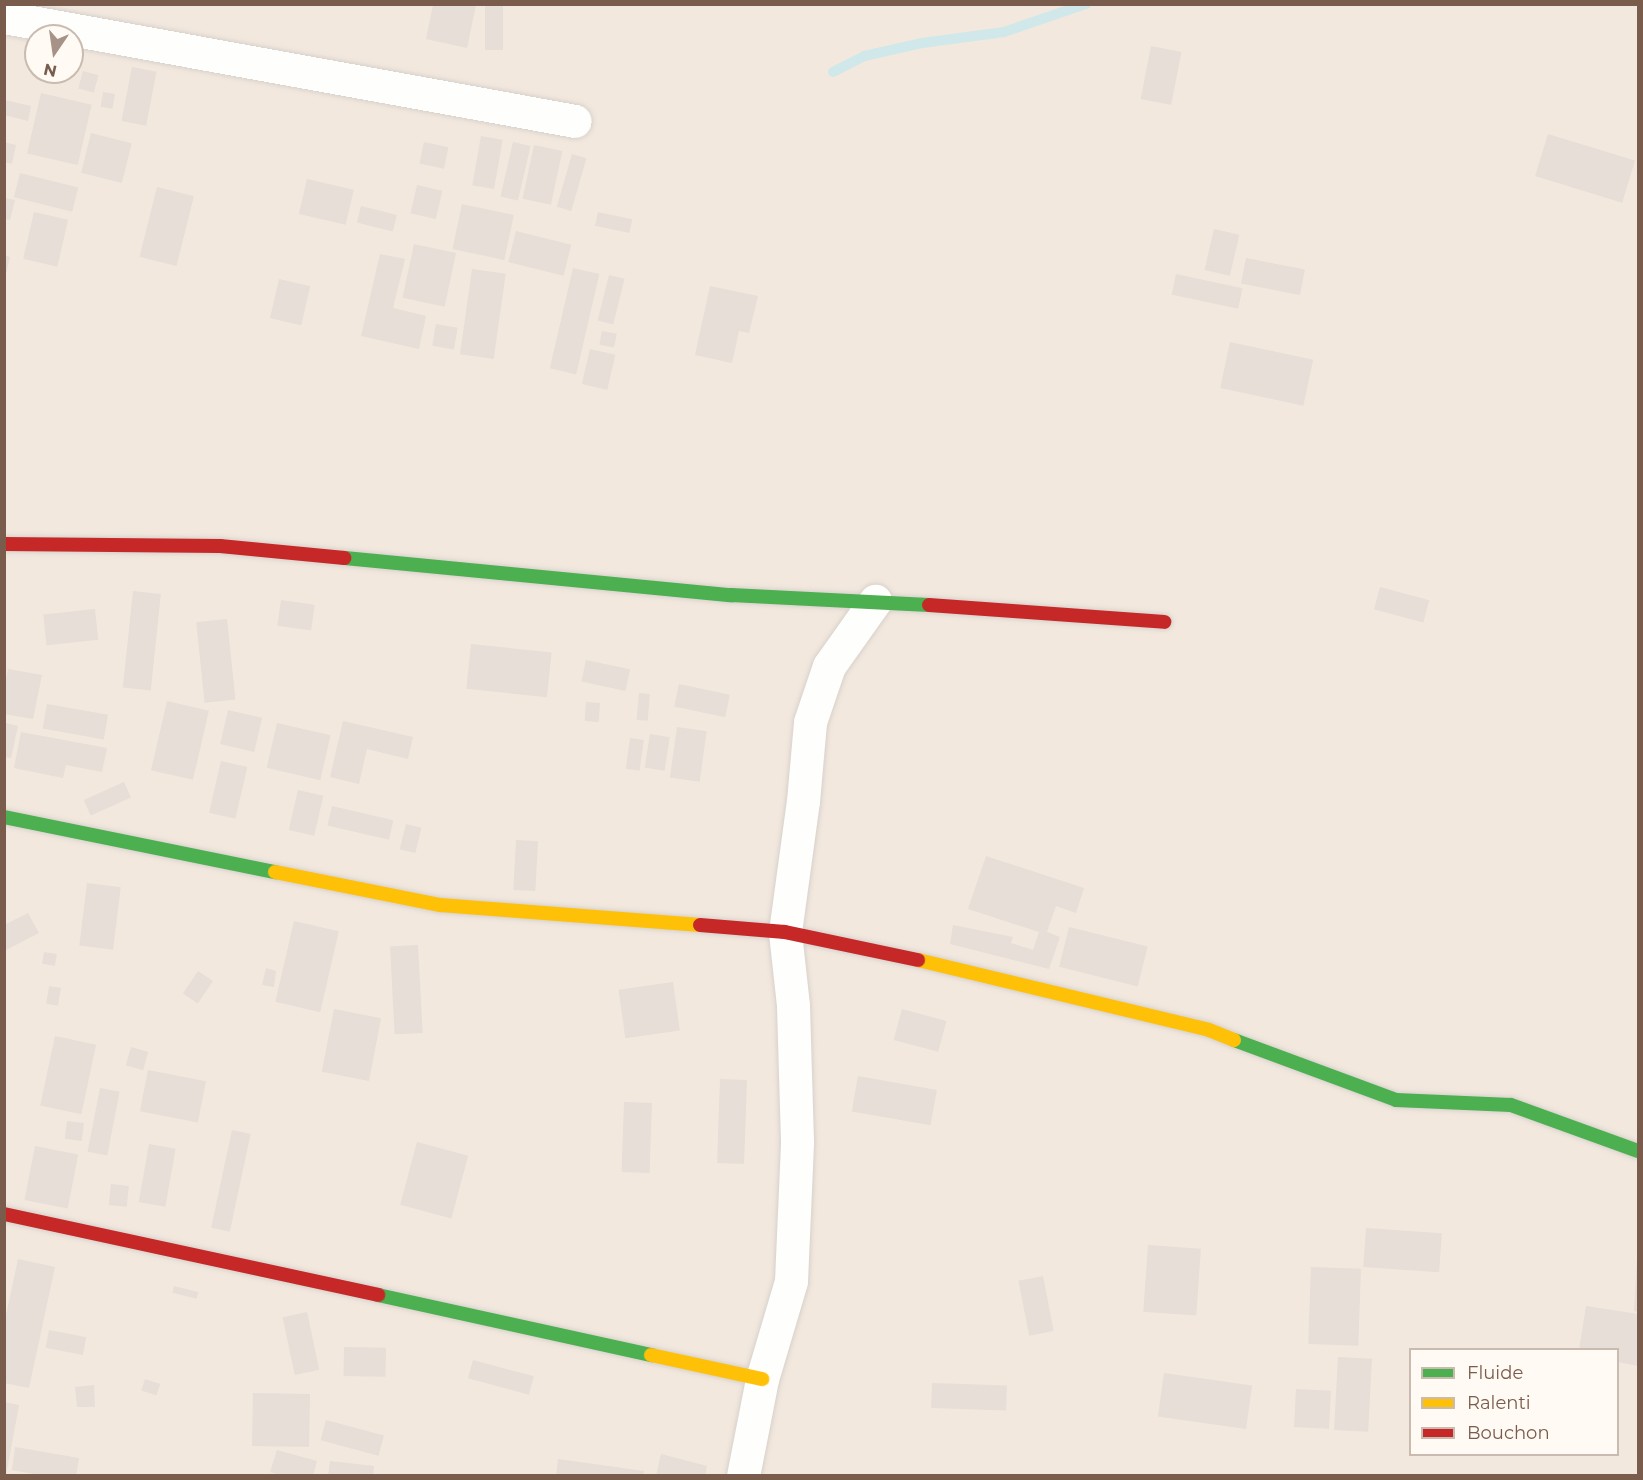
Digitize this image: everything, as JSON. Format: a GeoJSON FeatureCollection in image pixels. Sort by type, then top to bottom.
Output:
{"type":"FeatureCollection","features":[{"type":"Feature","properties":{"kind":"street"},"geometry":{"type":"LineString","coordinates":[[4,17],[575,121]]}},
{"type":"Feature","properties":{"kind":"street"},"geometry":{"type":"LineString","coordinates":[[4,544],[220,546],[731,595],[876,601],[1164,622]]}},
{"type":"Feature","properties":{"kind":"street"},"geometry":{"type":"LineString","coordinates":[[743,1476],[762,1379],[791,1281],[797,1141],[793,1005],[785,932],[803,801],[810,722],[829,666],[876,601]]}},
{"type":"Feature","properties":{"kind":"street"},"geometry":{"type":"LineString","coordinates":[[4,817],[440,905],[785,932],[980,973],[1209,1030],[1307,1069],[1396,1100],[1511,1105],[1638,1151]]}},
{"type":"Feature","properties":{"kind":"street"},"geometry":{"type":"LineString","coordinates":[[4,1214],[762,1379]]}},
{"type":"Feature","properties":{"kind":"shaded area"},"geometry":{"type":"Polygon","coordinates":[[[5,5],[1638,5],[1638,1475],[5,1475],[5,5]]]}},
{"type":"Feature","properties":{"kind":"building"},"geometry":{"type":"Polygon","coordinates":[[[485,4],[503,4],[503,50],[485,50],[485,4]]]}},
{"type":"Feature","properties":{"kind":"building"},"geometry":{"type":"Polygon","coordinates":[[[433,5],[476,5],[467,48],[426,39],[433,5]]]}},
{"type":"Feature","properties":{"kind":"building"},"geometry":{"type":"Polygon","coordinates":[[[1151,46],[1181,52],[1171,105],[1141,99],[1151,46]]]}},
{"type":"Feature","properties":{"kind":"building"},"geometry":{"type":"Polygon","coordinates":[[[132,67],[157,72],[146,126],[122,121],[132,67]]]}},
{"type":"Feature","properties":{"kind":"building"},"geometry":{"type":"Polygon","coordinates":[[[84,71],[98,75],[94,93],[78,88],[80,84],[84,84],[84,71]]]}},
{"type":"Feature","properties":{"kind":"building"},"geometry":{"type":"Polygon","coordinates":[[[103,92],[115,94],[113,109],[101,107],[103,92]]]}},
{"type":"Feature","properties":{"kind":"building"},"geometry":{"type":"Polygon","coordinates":[[[41,93],[92,105],[78,165],[27,153],[41,93]]]}},
{"type":"Feature","properties":{"kind":"building"},"geometry":{"type":"Polygon","coordinates":[[[4,100],[31,106],[28,121],[4,115],[4,100]]]}},
{"type":"Feature","properties":{"kind":"building"},"geometry":{"type":"Polygon","coordinates":[[[91,133],[132,143],[122,183],[81,173],[91,133]]]}},
{"type":"Feature","properties":{"kind":"building"},"geometry":{"type":"Polygon","coordinates":[[[1548,134],[1635,161],[1622,203],[1535,176],[1548,134]]]}},
{"type":"Feature","properties":{"kind":"building"},"geometry":{"type":"Polygon","coordinates":[[[481,136],[503,140],[494,189],[472,185],[481,136]]]}},
{"type":"Feature","properties":{"kind":"building"},"geometry":{"type":"Polygon","coordinates":[[[4,142],[16,145],[12,164],[4,162],[4,142]]]}},
{"type":"Feature","properties":{"kind":"building"},"geometry":{"type":"Polygon","coordinates":[[[424,142],[448,147],[444,169],[419,164],[424,142]]]}},
{"type":"Feature","properties":{"kind":"building"},"geometry":{"type":"Polygon","coordinates":[[[513,142],[531,146],[518,201],[500,197],[513,142]]]}},
{"type":"Feature","properties":{"kind":"building"},"geometry":{"type":"Polygon","coordinates":[[[534,145],[562,151],[551,205],[523,199],[534,145]]]}},
{"type":"Feature","properties":{"kind":"building"},"geometry":{"type":"Polygon","coordinates":[[[572,154],[586,158],[571,211],[557,207],[572,154]]]}},
{"type":"Feature","properties":{"kind":"building"},"geometry":{"type":"Polygon","coordinates":[[[20,173],[78,188],[72,212],[14,197],[20,173]]]}},
{"type":"Feature","properties":{"kind":"building"},"geometry":{"type":"Polygon","coordinates":[[[307,179],[354,190],[346,225],[299,214],[307,179]]]}},
{"type":"Feature","properties":{"kind":"building"},"geometry":{"type":"Polygon","coordinates":[[[417,185],[442,191],[436,219],[410,213],[417,185]]]}},
{"type":"Feature","properties":{"kind":"building"},"geometry":{"type":"Polygon","coordinates":[[[157,187],[194,196],[176,266],[140,257],[157,187]]]}},
{"type":"Feature","properties":{"kind":"building"},"geometry":{"type":"Polygon","coordinates":[[[4,198],[15,200],[10,220],[4,219],[4,198]]]}},
{"type":"Feature","properties":{"kind":"building"},"geometry":{"type":"Polygon","coordinates":[[[462,204],[514,215],[504,260],[452,249],[462,204]]]}},
{"type":"Feature","properties":{"kind":"building"},"geometry":{"type":"Polygon","coordinates":[[[361,206],[397,215],[393,231],[357,222],[361,206]]]}},
{"type":"Feature","properties":{"kind":"building"},"geometry":{"type":"Polygon","coordinates":[[[34,212],[68,220],[57,267],[23,259],[34,212]]]}},
{"type":"Feature","properties":{"kind":"building"},"geometry":{"type":"Polygon","coordinates":[[[598,212],[632,219],[629,233],[595,226],[598,212]]]}},
{"type":"Feature","properties":{"kind":"building"},"geometry":{"type":"Polygon","coordinates":[[[1214,229],[1239,235],[1230,276],[1205,270],[1214,229]]]}},
{"type":"Feature","properties":{"kind":"building"},"geometry":{"type":"Polygon","coordinates":[[[516,231],[571,245],[564,276],[508,262],[516,231]]]}},
{"type":"Feature","properties":{"kind":"building"},"geometry":{"type":"Polygon","coordinates":[[[414,244],[456,253],[445,307],[403,298],[414,244]]]}},
{"type":"Feature","properties":{"kind":"building"},"geometry":{"type":"Polygon","coordinates":[[[380,254],[405,259],[393,308],[426,316],[419,349],[361,336],[380,254]]]}},
{"type":"Feature","properties":{"kind":"building"},"geometry":{"type":"Polygon","coordinates":[[[4,255],[10,257],[5,278],[4,278],[4,255]]]}},
{"type":"Feature","properties":{"kind":"building"},"geometry":{"type":"Polygon","coordinates":[[[1246,258],[1305,269],[1300,295],[1241,284],[1246,258]]]}},
{"type":"Feature","properties":{"kind":"building"},"geometry":{"type":"Polygon","coordinates":[[[573,268],[599,274],[576,374],[550,368],[573,268]]]}},
{"type":"Feature","properties":{"kind":"building"},"geometry":{"type":"Polygon","coordinates":[[[472,269],[506,274],[494,359],[460,354],[472,269]]]}},
{"type":"Feature","properties":{"kind":"building"},"geometry":{"type":"Polygon","coordinates":[[[1176,274],[1243,288],[1238,309],[1172,295],[1176,274]]]}},
{"type":"Feature","properties":{"kind":"building"},"geometry":{"type":"Polygon","coordinates":[[[609,275],[625,279],[613,324],[598,321],[609,275]]]}},
{"type":"Feature","properties":{"kind":"building"},"geometry":{"type":"Polygon","coordinates":[[[279,279],[310,286],[301,325],[270,318],[279,279]]]}},
{"type":"Feature","properties":{"kind":"building"},"geometry":{"type":"Polygon","coordinates":[[[710,286],[758,296],[749,333],[739,331],[732,363],[695,355],[710,286]]]}},
{"type":"Feature","properties":{"kind":"building"},"geometry":{"type":"Polygon","coordinates":[[[436,324],[458,328],[454,349],[432,346],[436,324]]]}},
{"type":"Feature","properties":{"kind":"building"},"geometry":{"type":"Polygon","coordinates":[[[602,331],[617,334],[614,348],[599,345],[602,331]]]}},
{"type":"Feature","properties":{"kind":"building"},"geometry":{"type":"Polygon","coordinates":[[[1230,342],[1313,360],[1303,406],[1220,388],[1230,342]]]}},
{"type":"Feature","properties":{"kind":"building"},"geometry":{"type":"Polygon","coordinates":[[[590,349],[615,355],[607,390],[582,384],[590,349]]]}},
{"type":"Feature","properties":{"kind":"building"},"geometry":{"type":"Polygon","coordinates":[[[1380,587],[1429,600],[1423,622],[1374,609],[1380,587]]]}},
{"type":"Feature","properties":{"kind":"building"},"geometry":{"type":"Polygon","coordinates":[[[133,591],[161,594],[151,690],[123,687],[133,591]]]}},
{"type":"Feature","properties":{"kind":"building"},"geometry":{"type":"Polygon","coordinates":[[[281,600],[315,605],[311,630],[277,626],[281,600]]]}},
{"type":"Feature","properties":{"kind":"building"},"geometry":{"type":"Polygon","coordinates":[[[95,609],[98,640],[47,645],[43,614],[95,609]]]}},
{"type":"Feature","properties":{"kind":"building"},"geometry":{"type":"Polygon","coordinates":[[[227,619],[235,700],[205,703],[196,622],[227,619]]]}},
{"type":"Feature","properties":{"kind":"building"},"geometry":{"type":"Polygon","coordinates":[[[471,644],[552,652],[547,697],[466,689],[471,644]]]}},
{"type":"Feature","properties":{"kind":"building"},"geometry":{"type":"Polygon","coordinates":[[[586,660],[630,669],[625,691],[581,682],[586,660]]]}},
{"type":"Feature","properties":{"kind":"building"},"geometry":{"type":"Polygon","coordinates":[[[8,669],[42,675],[33,719],[4,714],[4,690],[8,669]]]}},
{"type":"Feature","properties":{"kind":"building"},"geometry":{"type":"Polygon","coordinates":[[[679,684],[730,695],[725,717],[674,706],[679,684]]]}},
{"type":"Feature","properties":{"kind":"building"},"geometry":{"type":"Polygon","coordinates":[[[639,693],[650,694],[648,721],[637,720],[639,693]]]}},
{"type":"Feature","properties":{"kind":"building"},"geometry":{"type":"Polygon","coordinates":[[[167,701],[209,711],[193,780],[151,770],[167,701]]]}},
{"type":"Feature","properties":{"kind":"building"},"geometry":{"type":"Polygon","coordinates":[[[586,702],[600,703],[599,722],[585,721],[586,702]]]}},
{"type":"Feature","properties":{"kind":"building"},"geometry":{"type":"Polygon","coordinates":[[[47,704],[108,715],[104,739],[43,729],[47,704]]]}},
{"type":"Feature","properties":{"kind":"building"},"geometry":{"type":"Polygon","coordinates":[[[228,710],[262,718],[254,752],[220,744],[228,710]]]}},
{"type":"Feature","properties":{"kind":"building"},"geometry":{"type":"Polygon","coordinates":[[[343,721],[413,737],[408,759],[367,749],[359,784],[330,777],[343,721]]]}},
{"type":"Feature","properties":{"kind":"building"},"geometry":{"type":"Polygon","coordinates":[[[6,723],[18,726],[11,758],[4,757],[6,723]]]}},
{"type":"Feature","properties":{"kind":"building"},"geometry":{"type":"Polygon","coordinates":[[[277,723],[331,735],[320,780],[267,768],[277,723]]]}},
{"type":"Feature","properties":{"kind":"building"},"geometry":{"type":"Polygon","coordinates":[[[677,727],[707,731],[700,782],[670,778],[677,727]]]}},
{"type":"Feature","properties":{"kind":"building"},"geometry":{"type":"Polygon","coordinates":[[[21,732],[107,748],[102,772],[66,765],[63,778],[14,768],[21,732]]]}},
{"type":"Feature","properties":{"kind":"building"},"geometry":{"type":"Polygon","coordinates":[[[650,734],[670,737],[664,771],[645,768],[650,734]]]}},
{"type":"Feature","properties":{"kind":"building"},"geometry":{"type":"Polygon","coordinates":[[[630,738],[644,740],[640,771],[626,769],[630,738]]]}},
{"type":"Feature","properties":{"kind":"building"},"geometry":{"type":"Polygon","coordinates":[[[221,761],[247,767],[235,819],[209,813],[221,761]]]}},
{"type":"Feature","properties":{"kind":"building"},"geometry":{"type":"Polygon","coordinates":[[[124,782],[131,798],[91,815],[84,800],[124,782]]]}},
{"type":"Feature","properties":{"kind":"building"},"geometry":{"type":"Polygon","coordinates":[[[298,790],[323,796],[314,836],[289,830],[298,790]]]}},
{"type":"Feature","properties":{"kind":"building"},"geometry":{"type":"Polygon","coordinates":[[[332,806],[393,820],[389,840],[328,825],[332,806]]]}},
{"type":"Feature","properties":{"kind":"building"},"geometry":{"type":"Polygon","coordinates":[[[406,824],[422,828],[415,853],[400,849],[406,824]]]}},
{"type":"Feature","properties":{"kind":"building"},"geometry":{"type":"Polygon","coordinates":[[[516,840],[538,841],[535,891],[513,890],[516,840]]]}},
{"type":"Feature","properties":{"kind":"building"},"geometry":{"type":"Polygon","coordinates":[[[986,856],[1084,888],[1076,913],[1056,906],[1047,932],[1060,937],[1049,969],[950,944],[953,925],[1013,937],[1011,943],[1033,950],[1039,932],[968,909],[986,856]]]}},
{"type":"Feature","properties":{"kind":"building"},"geometry":{"type":"Polygon","coordinates":[[[87,883],[121,887],[113,950],[79,946],[87,883]]]}},
{"type":"Feature","properties":{"kind":"building"},"geometry":{"type":"Polygon","coordinates":[[[28,913],[39,933],[4,951],[4,925],[28,913]]]}},
{"type":"Feature","properties":{"kind":"building"},"geometry":{"type":"Polygon","coordinates":[[[294,921],[339,931],[320,1012],[275,1002],[294,921]]]}},
{"type":"Feature","properties":{"kind":"building"},"geometry":{"type":"Polygon","coordinates":[[[1069,927],[1148,947],[1138,986],[1059,967],[1069,927]]]}},
{"type":"Feature","properties":{"kind":"building"},"geometry":{"type":"Polygon","coordinates":[[[418,945],[423,1033],[395,1034],[390,946],[418,945]]]}},
{"type":"Feature","properties":{"kind":"building"},"geometry":{"type":"Polygon","coordinates":[[[44,952],[57,954],[55,966],[42,964],[44,952]]]}},
{"type":"Feature","properties":{"kind":"building"},"geometry":{"type":"Polygon","coordinates":[[[266,968],[276,971],[274,987],[262,985],[266,968]]]}},
{"type":"Feature","properties":{"kind":"building"},"geometry":{"type":"Polygon","coordinates":[[[198,971],[213,981],[198,1003],[183,993],[198,971]]]}},
{"type":"Feature","properties":{"kind":"building"},"geometry":{"type":"Polygon","coordinates":[[[673,982],[680,1031],[625,1038],[619,990],[673,982]]]}},
{"type":"Feature","properties":{"kind":"building"},"geometry":{"type":"Polygon","coordinates":[[[49,986],[61,988],[58,1006],[46,1004],[49,986]]]}},
{"type":"Feature","properties":{"kind":"building"},"geometry":{"type":"Polygon","coordinates":[[[334,1009],[381,1018],[369,1081],[322,1072],[334,1009]]]}},
{"type":"Feature","properties":{"kind":"building"},"geometry":{"type":"Polygon","coordinates":[[[902,1009],[946,1021],[938,1052],[894,1040],[902,1009]]]}},
{"type":"Feature","properties":{"kind":"building"},"geometry":{"type":"Polygon","coordinates":[[[55,1036],[96,1045],[81,1114],[40,1105],[55,1036]]]}},
{"type":"Feature","properties":{"kind":"building"},"geometry":{"type":"Polygon","coordinates":[[[131,1047],[148,1052],[143,1070],[126,1065],[131,1047]]]}},
{"type":"Feature","properties":{"kind":"building"},"geometry":{"type":"Polygon","coordinates":[[[148,1070],[206,1081],[198,1122],[140,1111],[148,1070]]]}},
{"type":"Feature","properties":{"kind":"building"},"geometry":{"type":"Polygon","coordinates":[[[858,1076],[937,1090],[931,1125],[852,1111],[858,1076]]]}},
{"type":"Feature","properties":{"kind":"building"},"geometry":{"type":"Polygon","coordinates":[[[720,1079],[747,1080],[744,1164],[717,1163],[720,1079]]]}},
{"type":"Feature","properties":{"kind":"building"},"geometry":{"type":"Polygon","coordinates":[[[100,1088],[120,1092],[107,1156],[88,1152],[100,1088]]]}},
{"type":"Feature","properties":{"kind":"building"},"geometry":{"type":"Polygon","coordinates":[[[624,1102],[652,1103],[650,1173],[622,1172],[624,1102]]]}},
{"type":"Feature","properties":{"kind":"building"},"geometry":{"type":"Polygon","coordinates":[[[67,1121],[84,1123],[82,1141],[65,1139],[67,1121]]]}},
{"type":"Feature","properties":{"kind":"building"},"geometry":{"type":"Polygon","coordinates":[[[232,1130],[251,1134],[230,1232],[211,1228],[232,1130]]]}},
{"type":"Feature","properties":{"kind":"building"},"geometry":{"type":"Polygon","coordinates":[[[417,1142],[468,1156],[451,1219],[400,1205],[417,1142]]]}},
{"type":"Feature","properties":{"kind":"building"},"geometry":{"type":"Polygon","coordinates":[[[149,1144],[176,1149],[165,1207],[139,1202],[149,1144]]]}},
{"type":"Feature","properties":{"kind":"building"},"geometry":{"type":"Polygon","coordinates":[[[35,1146],[78,1154],[68,1208],[25,1200],[35,1146]]]}},
{"type":"Feature","properties":{"kind":"building"},"geometry":{"type":"Polygon","coordinates":[[[111,1184],[129,1186],[127,1207],[109,1205],[111,1184]]]}},
{"type":"Feature","properties":{"kind":"building"},"geometry":{"type":"Polygon","coordinates":[[[1366,1228],[1442,1233],[1439,1272],[1363,1267],[1366,1228]]]}},
{"type":"Feature","properties":{"kind":"building"},"geometry":{"type":"Polygon","coordinates":[[[1148,1245],[1201,1249],[1196,1316],[1143,1312],[1148,1245]]]}},
{"type":"Feature","properties":{"kind":"building"},"geometry":{"type":"Polygon","coordinates":[[[1638,1257],[1638,1312],[1634,1311],[1638,1257]]]}},
{"type":"Feature","properties":{"kind":"building"},"geometry":{"type":"Polygon","coordinates":[[[18,1259],[55,1267],[29,1388],[4,1383],[4,1325],[18,1259]]]}},
{"type":"Feature","properties":{"kind":"building"},"geometry":{"type":"Polygon","coordinates":[[[1311,1267],[1361,1269],[1358,1346],[1308,1344],[1311,1267]]]}},
{"type":"Feature","properties":{"kind":"building"},"geometry":{"type":"Polygon","coordinates":[[[1043,1276],[1054,1331],[1029,1336],[1018,1281],[1043,1276]]]}},
{"type":"Feature","properties":{"kind":"building"},"geometry":{"type":"Polygon","coordinates":[[[174,1286],[198,1292],[197,1299],[172,1293],[174,1286]]]}},
{"type":"Feature","properties":{"kind":"building"},"geometry":{"type":"Polygon","coordinates":[[[1586,1306],[1638,1314],[1638,1366],[1619,1362],[1619,1348],[1579,1348],[1586,1306]]]}},
{"type":"Feature","properties":{"kind":"building"},"geometry":{"type":"Polygon","coordinates":[[[307,1312],[319,1370],[295,1375],[283,1317],[307,1312]]]}},
{"type":"Feature","properties":{"kind":"building"},"geometry":{"type":"Polygon","coordinates":[[[49,1330],[86,1337],[83,1355],[46,1348],[49,1330]]]}},
{"type":"Feature","properties":{"kind":"building"},"geometry":{"type":"Polygon","coordinates":[[[344,1347],[386,1348],[385,1377],[343,1376],[344,1347]]]}},
{"type":"Feature","properties":{"kind":"building"},"geometry":{"type":"Polygon","coordinates":[[[1338,1357],[1372,1359],[1368,1432],[1334,1430],[1338,1357]]]}},
{"type":"Feature","properties":{"kind":"building"},"geometry":{"type":"Polygon","coordinates":[[[473,1360],[534,1376],[529,1395],[468,1378],[473,1360]]]}},
{"type":"Feature","properties":{"kind":"building"},"geometry":{"type":"Polygon","coordinates":[[[1164,1373],[1252,1385],[1246,1429],[1158,1417],[1164,1373]]]}},
{"type":"Feature","properties":{"kind":"building"},"geometry":{"type":"Polygon","coordinates":[[[145,1379],[160,1384],[157,1395],[141,1390],[145,1379]]]}},
{"type":"Feature","properties":{"kind":"building"},"geometry":{"type":"Polygon","coordinates":[[[932,1383],[1007,1386],[1006,1411],[931,1408],[932,1383]]]}},
{"type":"Feature","properties":{"kind":"building"},"geometry":{"type":"Polygon","coordinates":[[[94,1385],[95,1407],[77,1407],[75,1387],[94,1385]]]}},
{"type":"Feature","properties":{"kind":"building"},"geometry":{"type":"Polygon","coordinates":[[[1296,1389],[1331,1391],[1329,1429],[1294,1427],[1296,1389]]]}},
{"type":"Feature","properties":{"kind":"building"},"geometry":{"type":"Polygon","coordinates":[[[253,1393],[310,1394],[309,1447],[252,1446],[253,1393]]]}},
{"type":"Feature","properties":{"kind":"building"},"geometry":{"type":"Polygon","coordinates":[[[4,1402],[19,1405],[6,1476],[4,1476],[4,1402]]]}},
{"type":"Feature","properties":{"kind":"building"},"geometry":{"type":"Polygon","coordinates":[[[326,1420],[384,1436],[379,1456],[321,1440],[326,1420]]]}},
{"type":"Feature","properties":{"kind":"building"},"geometry":{"type":"Polygon","coordinates":[[[15,1447],[79,1458],[76,1476],[45,1476],[12,1470],[15,1447]]]}},
{"type":"Feature","properties":{"kind":"building"},"geometry":{"type":"Polygon","coordinates":[[[277,1450],[317,1461],[313,1476],[283,1476],[270,1472],[277,1450]]]}},
{"type":"Feature","properties":{"kind":"building"},"geometry":{"type":"Polygon","coordinates":[[[661,1454],[707,1466],[705,1476],[656,1476],[661,1454]]]}},
{"type":"Feature","properties":{"kind":"building"},"geometry":{"type":"Polygon","coordinates":[[[558,1459],[644,1471],[643,1476],[556,1476],[558,1459]]]}},
{"type":"Feature","properties":{"kind":"building"},"geometry":{"type":"Polygon","coordinates":[[[330,1461],[374,1466],[373,1476],[328,1476],[330,1461]]]}},
{"type":"Feature","properties":{"kind":"waterway"},"geometry":{"type":"LineString","coordinates":[[833,72],[864,56],[922,43],[1004,32],[1086,4]]}},
{"type":"Feature","properties":{"kind":"traffic: fast"},"geometry":{"type":"LineString","coordinates":[[344,558],[731,595],[929,605]]}},
{"type":"Feature","properties":{"kind":"traffic: fast"},"geometry":{"type":"LineString","coordinates":[[4,817],[275,872]]}},
{"type":"Feature","properties":{"kind":"traffic: fast"},"geometry":{"type":"LineString","coordinates":[[1234,1040],[1396,1100],[1511,1105],[1638,1151]]}},
{"type":"Feature","properties":{"kind":"traffic: fast"},"geometry":{"type":"LineString","coordinates":[[378,1295],[651,1355]]}},
{"type":"Feature","properties":{"kind":"traffic: slow"},"geometry":{"type":"LineString","coordinates":[[275,872],[440,905],[700,925]]}},
{"type":"Feature","properties":{"kind":"traffic: slow"},"geometry":{"type":"LineString","coordinates":[[918,960],[1209,1030],[1234,1040]]}},
{"type":"Feature","properties":{"kind":"traffic: slow"},"geometry":{"type":"LineString","coordinates":[[651,1355],[762,1379]]}},
{"type":"Feature","properties":{"kind":"traffic: jam"},"geometry":{"type":"LineString","coordinates":[[4,544],[220,546],[344,558]]}},
{"type":"Feature","properties":{"kind":"traffic: jam"},"geometry":{"type":"LineString","coordinates":[[929,605],[1164,622]]}},
{"type":"Feature","properties":{"kind":"traffic: jam"},"geometry":{"type":"LineString","coordinates":[[700,925],[785,932],[918,960]]}},
{"type":"Feature","properties":{"kind":"traffic: jam"},"geometry":{"type":"LineString","coordinates":[[4,1214],[378,1295]]}}]}
